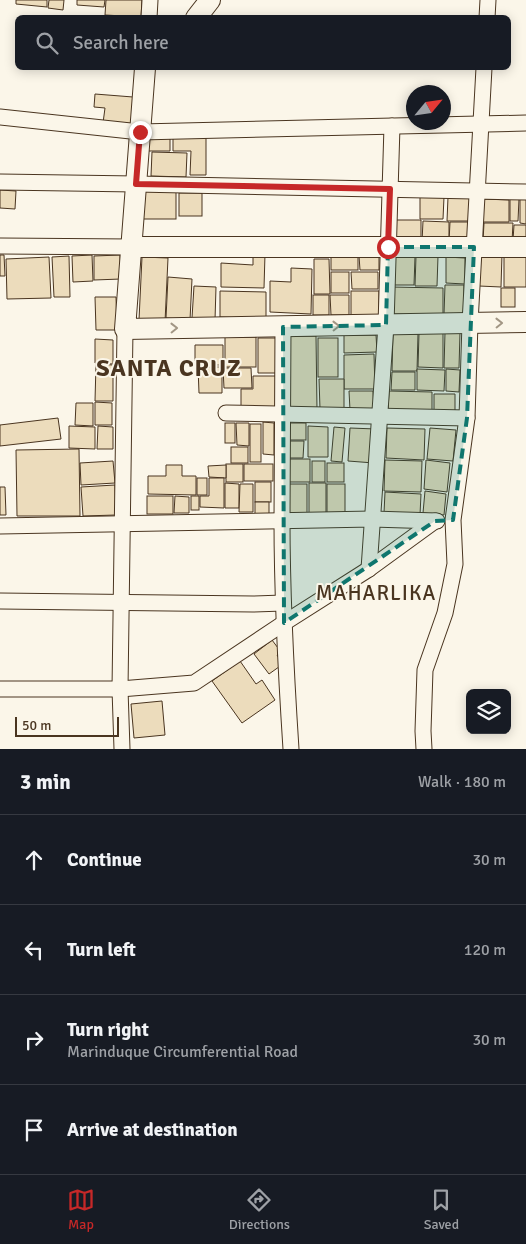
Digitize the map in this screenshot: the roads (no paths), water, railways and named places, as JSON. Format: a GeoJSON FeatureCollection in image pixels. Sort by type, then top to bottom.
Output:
{"type":"FeatureCollection","features":[{"type":"Feature","properties":{"kind":"main road"},"geometry":{"type":"LineString","coordinates":[[198,15],[210,0]]}},
{"type":"Feature","properties":{"kind":"main road"},"geometry":{"type":"LineString","coordinates":[[146,70],[125,329],[526,322]]}},
{"type":"Feature","properties":{"kind":"main road"},"geometry":{"type":"LineString","coordinates":[[131,247],[526,247]]}},
{"type":"Feature","properties":{"kind":"street"},"geometry":{"type":"LineString","coordinates":[[149,15],[150,0]]}},
{"type":"Feature","properties":{"kind":"street"},"geometry":{"type":"LineString","coordinates":[[487,15],[488,0]]}},
{"type":"Feature","properties":{"kind":"street"},"geometry":{"type":"LineString","coordinates":[[424,749],[425,670],[445,613],[455,564],[453,520],[467,418],[470,323],[484,70]]}},
{"type":"Feature","properties":{"kind":"street"},"geometry":{"type":"LineString","coordinates":[[0,118],[140,132],[526,123]]}},
{"type":"Feature","properties":{"kind":"street"},"geometry":{"type":"LineString","coordinates":[[369,569],[386,325],[392,126]]}},
{"type":"Feature","properties":{"kind":"street"},"geometry":{"type":"LineString","coordinates":[[0,182],[526,192]]}},
{"type":"Feature","properties":{"kind":"street"},"geometry":{"type":"LineString","coordinates":[[0,246],[131,247]]}},
{"type":"Feature","properties":{"kind":"street"},"geometry":{"type":"LineString","coordinates":[[283,326],[283,603],[290,749]]}},
{"type":"Feature","properties":{"kind":"street"},"geometry":{"type":"LineString","coordinates":[[122,749],[120,689],[125,329]]}},
{"type":"Feature","properties":{"kind":"street"},"geometry":{"type":"LineString","coordinates":[[226,413],[467,418]]}},
{"type":"Feature","properties":{"kind":"street"},"geometry":{"type":"LineString","coordinates":[[0,526],[372,519],[453,520]]}},
{"type":"Feature","properties":{"kind":"street"},"geometry":{"type":"LineString","coordinates":[[0,689],[120,689],[194,684],[284,623],[369,569],[435,521]]}},
{"type":"Feature","properties":{"kind":"street"},"geometry":{"type":"LineString","coordinates":[[0,601],[283,603]]}},
{"type":"Feature","properties":{"kind":"district","name":"SANTA CRUZ"},"geometry":{"type":"Point","coordinates":[169,368]}},
{"type":"Feature","properties":{"kind":"district","name":"MAHARLIKA"},"geometry":{"type":"Point","coordinates":[376,593]}}]}
